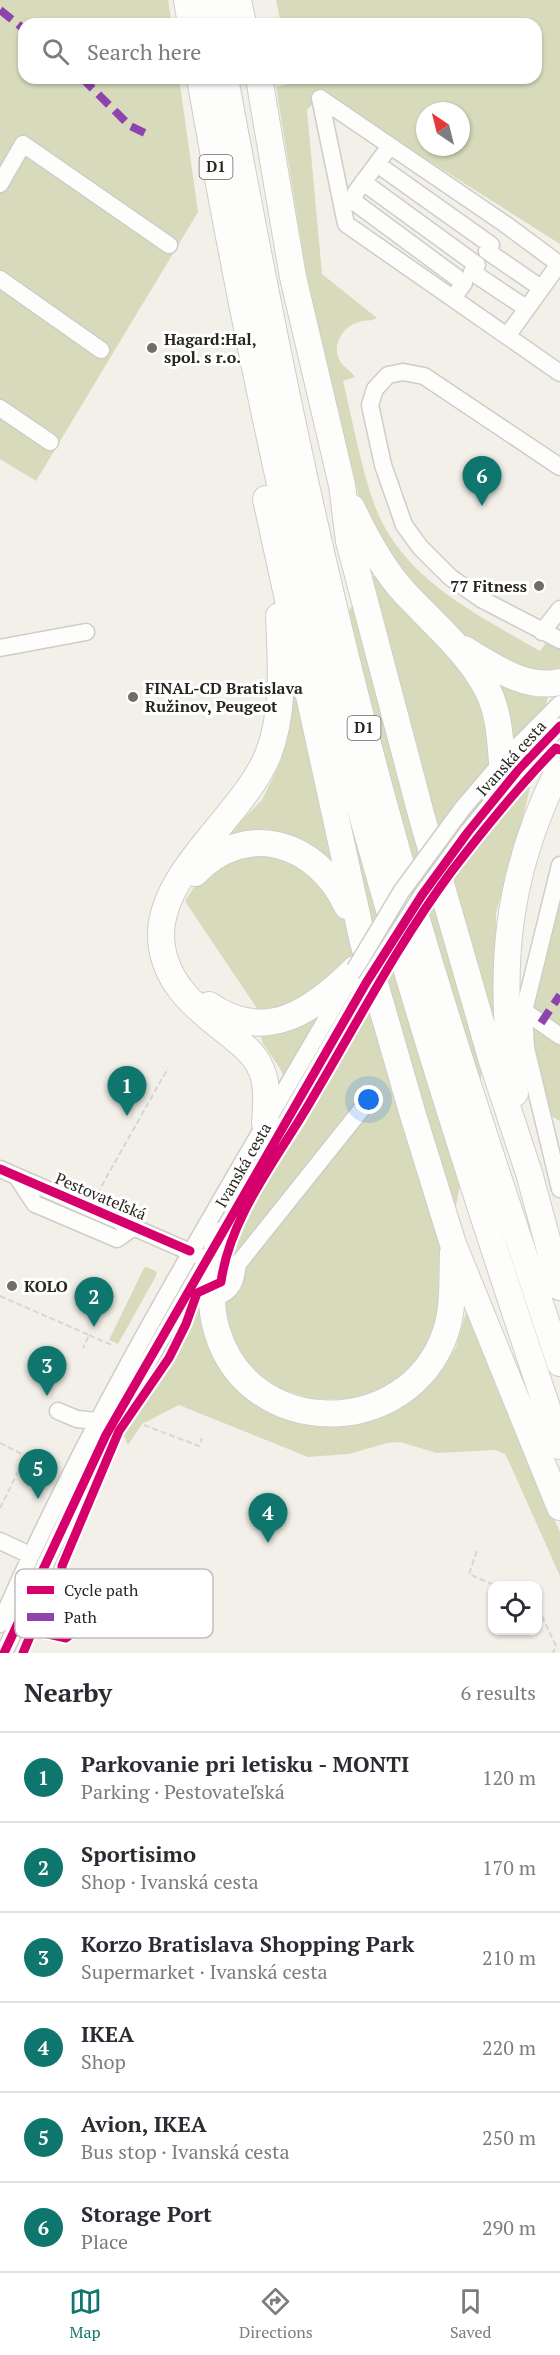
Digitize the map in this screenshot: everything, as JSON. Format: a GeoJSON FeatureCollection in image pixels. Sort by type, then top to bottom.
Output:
{"type":"FeatureCollection","features":[{"type":"Feature","properties":{"kind":"highway"},"geometry":{"type":"LineString","coordinates":[[187,0],[190,18]]}},
{"type":"Feature","properties":{"kind":"highway"},"geometry":{"type":"LineString","coordinates":[[212,0],[215,18]]}},
{"type":"Feature","properties":{"kind":"highway"},"geometry":{"type":"LineString","coordinates":[[238,0],[242,18]]}},
{"type":"Feature","properties":{"kind":"highway","name":"D1"},"geometry":{"type":"LineString","coordinates":[[201,84],[231,256],[270,446],[317,643],[380,876],[472,1187],[560,1446]]}},
{"type":"Feature","properties":{"kind":"highway","name":"D1"},"geometry":{"type":"LineString","coordinates":[[226,84],[263,285],[352,682],[389,824],[499,1182],[560,1364]]}},
{"type":"Feature","properties":{"kind":"highway"},"geometry":{"type":"LineString","coordinates":[[259,84],[293,277],[342,485],[349,542],[394,715],[492,1061],[529,1173],[560,1287]]}},
{"type":"Feature","properties":{"kind":"highway"},"geometry":{"type":"LineString","coordinates":[[270,446],[262,480],[363,942],[453,1244],[560,1507]]}},
{"type":"Feature","properties":{"kind":"highway"},"geometry":{"type":"LineString","coordinates":[[342,485],[363,533],[384,566],[404,592],[453,642],[480,678],[493,704],[502,762]]}},
{"type":"Feature","properties":{"kind":"highway"},"geometry":{"type":"LineString","coordinates":[[265,1123],[265,1086],[255,1059],[244,1046],[190,1002],[170,974],[163,951],[162,930],[165,910],[251,787],[273,739],[281,680],[274,541]]}},
{"type":"Feature","properties":{"kind":"highway"},"geometry":{"type":"LineString","coordinates":[[453,642],[515,678],[548,685],[560,682]]}},
{"type":"Feature","properties":{"kind":"highway"},"geometry":{"type":"LineString","coordinates":[[529,1173],[510,1058],[507,994],[509,933],[522,858],[540,809],[560,768]]}},
{"type":"Feature","properties":{"kind":"highway"},"geometry":{"type":"LineString","coordinates":[[355,969],[319,1002],[284,1019],[250,1022],[220,1012],[204,1002],[189,986],[175,957],[172,924],[178,889],[202,865],[227,850],[257,843],[283,846],[308,856],[333,879],[363,942]]}},
{"type":"Feature","properties":{"kind":"highway"},"geometry":{"type":"LineString","coordinates":[[219,1236],[211,1286],[212,1306],[218,1333],[229,1358],[242,1376],[266,1395],[293,1408],[322,1414],[351,1413],[380,1404],[408,1387],[426,1369],[440,1346],[450,1316],[453,1244]]}},
{"type":"Feature","properties":{"kind":"street"},"geometry":{"type":"LineString","coordinates":[[249,0],[253,18]]}},
{"type":"Feature","properties":{"kind":"street"},"geometry":{"type":"LineString","coordinates":[[507,336],[560,264],[320,98],[346,224],[560,373]]}},
{"type":"Feature","properties":{"kind":"street"},"geometry":{"type":"LineString","coordinates":[[0,184],[23,144],[169,245]]}},
{"type":"Feature","properties":{"kind":"street"},"geometry":{"type":"LineString","coordinates":[[390,146],[363,182],[353,197],[353,201],[410,243],[478,263],[541,288]]}},
{"type":"Feature","properties":{"kind":"street"},"geometry":{"type":"LineString","coordinates":[[377,164],[435,205],[478,263]]}},
{"type":"Feature","properties":{"kind":"street"},"geometry":{"type":"LineString","coordinates":[[363,182],[478,263],[526,308]]}},
{"type":"Feature","properties":{"kind":"street"},"geometry":{"type":"LineString","coordinates":[[398,260],[448,185]]}},
{"type":"Feature","properties":{"kind":"street"},"geometry":{"type":"LineString","coordinates":[[453,298],[505,224]]}},
{"type":"Feature","properties":{"kind":"street"},"geometry":{"type":"LineString","coordinates":[[0,279],[101,350]]}},
{"type":"Feature","properties":{"kind":"street"},"geometry":{"type":"LineString","coordinates":[[560,467],[424,376],[404,372],[388,375],[375,389],[370,405],[383,465],[393,497],[409,532],[420,547],[450,577],[481,599],[560,640]]}},
{"type":"Feature","properties":{"kind":"street"},"geometry":{"type":"LineString","coordinates":[[0,408],[50,442]]}},
{"type":"Feature","properties":{"kind":"street"},"geometry":{"type":"LineString","coordinates":[[542,632],[560,609]]}},
{"type":"Feature","properties":{"kind":"street"},"geometry":{"type":"LineString","coordinates":[[0,648],[86,632]]}},
{"type":"Feature","properties":{"kind":"street","name":"Ivanská cesta"},"geometry":{"type":"LineString","coordinates":[[24,1569],[96,1421],[189,1251],[401,892],[462,809],[502,762],[560,704]]}},
{"type":"Feature","properties":{"kind":"street","name":"Ivanská cesta"},"geometry":{"type":"LineString","coordinates":[[43,1569],[106,1435],[306,1086],[405,922],[494,799],[560,726]]}},
{"type":"Feature","properties":{"kind":"street"},"geometry":{"type":"LineString","coordinates":[[494,799],[502,762]]}},
{"type":"Feature","properties":{"kind":"street"},"geometry":{"type":"LineString","coordinates":[[560,865],[524,1011],[526,1048],[560,1189]]}},
{"type":"Feature","properties":{"kind":"street"},"geometry":{"type":"LineString","coordinates":[[524,1011],[560,1035]]}},
{"type":"Feature","properties":{"kind":"street"},"geometry":{"type":"LineString","coordinates":[[223,1294],[235,1282],[238,1264],[365,1105]]}},
{"type":"Feature","properties":{"kind":"street","name":"Pestovateľská"},"geometry":{"type":"LineString","coordinates":[[0,1169],[207,1259]]}},
{"type":"Feature","properties":{"kind":"street"},"geometry":{"type":"LineString","coordinates":[[58,1411],[77,1419],[96,1421]]}},
{"type":"Feature","properties":{"kind":"street"},"geometry":{"type":"LineString","coordinates":[[0,1541],[30,1555]]}},
{"type":"Feature","properties":{"kind":"street","name":"Ivanská cesta"},"geometry":{"type":"LineString","coordinates":[[0,1624],[15,1590]]}},
{"type":"Feature","properties":{"kind":"street","name":"Ivanská cesta"},"geometry":{"type":"LineString","coordinates":[[4,1653],[15,1629]]}},
{"type":"Feature","properties":{"kind":"path"},"geometry":{"type":"LineString","coordinates":[[96,1196],[168,1068]]}},
{"type":"Feature","properties":{"kind":"path"},"geometry":{"type":"LineString","coordinates":[[0,1296],[114,1346]]}},
{"type":"Feature","properties":{"kind":"path"},"geometry":{"type":"LineString","coordinates":[[83,1348],[89,1335]]}},
{"type":"Feature","properties":{"kind":"path"},"geometry":{"type":"LineString","coordinates":[[144,1425],[199,1446],[202,1438]]}},
{"type":"Feature","properties":{"kind":"path"},"geometry":{"type":"LineString","coordinates":[[0,1443],[32,1460]]}},
{"type":"Feature","properties":{"kind":"path"},"geometry":{"type":"LineString","coordinates":[[0,1508],[26,1456]]}},
{"type":"Feature","properties":{"kind":"path"},"geometry":{"type":"LineString","coordinates":[[477,1551],[469,1574],[488,1582]]}},
{"type":"Feature","properties":{"kind":"path"},"geometry":{"type":"LineString","coordinates":[[542,1618],[556,1646],[553,1653]]}},
{"type":"Feature","properties":{"kind":"green space"},"geometry":{"type":"Polygon","coordinates":[[[0,0],[168,0],[171,18],[18,18],[18,84],[180,84],[198,212],[36,481],[0,459],[0,0]]]}},
{"type":"Feature","properties":{"kind":"green space"},"geometry":{"type":"Polygon","coordinates":[[[276,0],[560,0],[560,244],[421,156],[470,156],[470,102],[416,102],[416,153],[322,93],[307,110],[322,274],[377,318],[354,324],[344,331],[338,341],[337,353],[340,362],[355,377],[343,381],[365,475],[384,526],[414,566],[453,599],[540,651],[546,643],[560,648],[560,672],[552,675],[527,801],[496,913],[495,1004],[446,1257],[442,1322],[419,1361],[387,1386],[353,1399],[312,1399],[280,1389],[257,1373],[239,1353],[226,1327],[222,1303],[231,1251],[252,1205],[307,1121],[279,1067],[262,1042],[256,1007],[185,901],[229,833],[262,800],[281,761],[292,690],[385,560],[361,505],[313,314],[276,87],[287,84],[542,84],[542,18],[280,18],[276,0]]]}},
{"type":"Feature","properties":{"kind":"green space"},"geometry":{"type":"Polygon","coordinates":[[[560,879],[560,1121],[546,1113],[536,1060],[533,1006],[560,879]]]}},
{"type":"Feature","properties":{"kind":"green space"},"geometry":{"type":"Polygon","coordinates":[[[147,1267],[157,1272],[156,1276],[118,1344],[109,1340],[144,1268],[147,1267]]]}},
{"type":"Feature","properties":{"kind":"green space"},"geometry":{"type":"Polygon","coordinates":[[[197,1302],[204,1330],[242,1390],[379,1416],[415,1397],[446,1364],[456,1347],[467,1309],[496,1387],[560,1532],[560,1576],[505,1454],[495,1450],[437,1453],[400,1442],[387,1443],[349,1454],[308,1457],[179,1405],[142,1424],[128,1445],[122,1432],[188,1327],[197,1302]]]}},
{"type":"Feature","properties":{"kind":"marked path"},"geometry":{"type":"LineString","coordinates":[[0,10],[18,24]]}},
{"type":"Feature","properties":{"kind":"marked path"},"geometry":{"type":"LineString","coordinates":[[88,84],[130,126],[147,134]]}},
{"type":"Feature","properties":{"kind":"marked path"},"geometry":{"type":"LineString","coordinates":[[541,1023],[560,995]]}},
{"type":"Feature","properties":{"kind":"cycle path"},"geometry":{"type":"LineString","coordinates":[[43,1569],[106,1435],[366,983],[422,895],[468,832],[519,769],[560,726]]}},
{"type":"Feature","properties":{"kind":"cycle path"},"geometry":{"type":"LineString","coordinates":[[62,1569],[119,1431],[169,1358],[186,1324],[197,1293],[221,1282],[226,1258],[244,1212],[394,957],[463,856],[556,748],[560,750]]}},
{"type":"Feature","properties":{"kind":"cycle path"},"geometry":{"type":"LineString","coordinates":[[0,1169],[190,1251]]}},
{"type":"Feature","properties":{"kind":"cycle path"},"geometry":{"type":"LineString","coordinates":[[4,1653],[15,1629]]}},
{"type":"Feature","properties":{"kind":"cycle path"},"geometry":{"type":"LineString","coordinates":[[23,1653],[29,1638]]}},
{"type":"Feature","properties":{"kind":"place","name":"Hagard:Hal, spol. s r.o."},"geometry":{"type":"Point","coordinates":[152,348]}},
{"type":"Feature","properties":{"kind":"place","name":"Storage Port"},"geometry":{"type":"Point","coordinates":[482,506]}},
{"type":"Feature","properties":{"kind":"place","name":"77 Fitness"},"geometry":{"type":"Point","coordinates":[539,586]}},
{"type":"Feature","properties":{"kind":"place","name":"FINAL-CD Bratislava Ružinov, Peugeot"},"geometry":{"type":"Point","coordinates":[133,697]}},
{"type":"Feature","properties":{"kind":"place","name":"Parkovanie pri letisku - MONTI"},"geometry":{"type":"Point","coordinates":[127,1116]}},
{"type":"Feature","properties":{"kind":"place","name":"KOLO"},"geometry":{"type":"Point","coordinates":[12,1286]}},
{"type":"Feature","properties":{"kind":"place","name":"Sportisimo"},"geometry":{"type":"Point","coordinates":[94,1327]}},
{"type":"Feature","properties":{"kind":"place","name":"Korzo Bratislava Shopping Park"},"geometry":{"type":"Point","coordinates":[47,1396]}},
{"type":"Feature","properties":{"kind":"place","name":"Avion, IKEA"},"geometry":{"type":"Point","coordinates":[38,1499]}},
{"type":"Feature","properties":{"kind":"place","name":"IKEA"},"geometry":{"type":"Point","coordinates":[268,1543]}}]}
